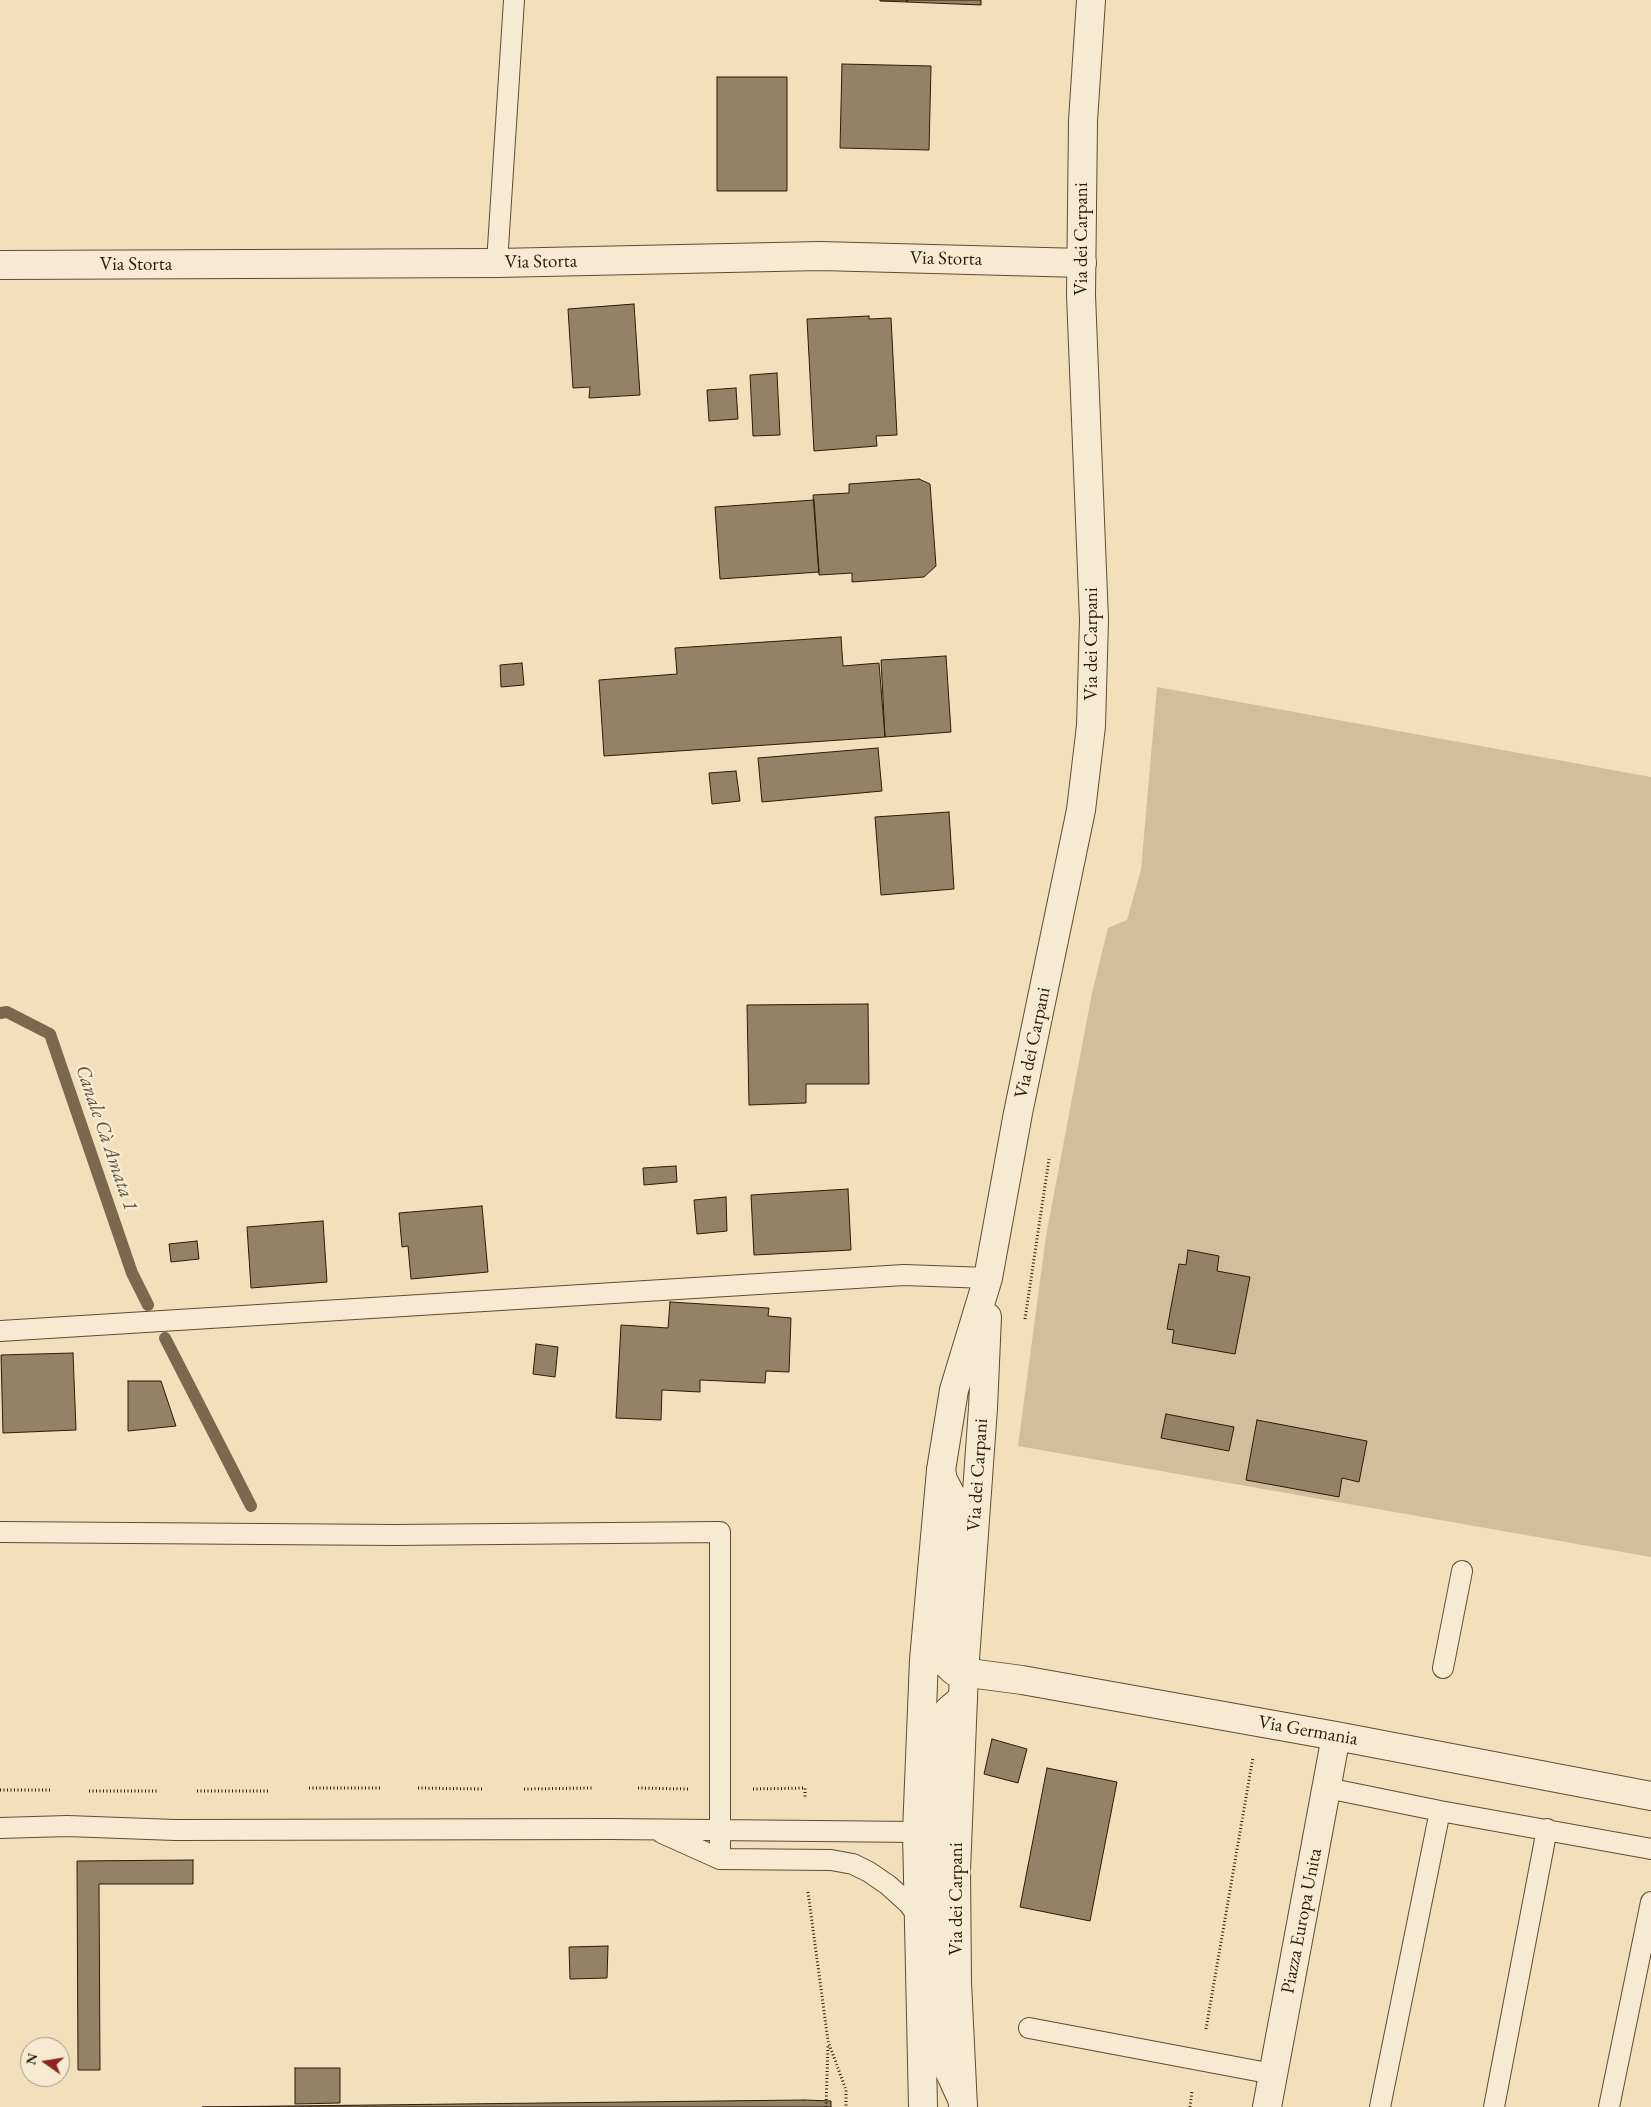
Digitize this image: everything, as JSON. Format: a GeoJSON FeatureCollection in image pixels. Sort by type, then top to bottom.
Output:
{"type":"FeatureCollection","features":[{"type":"Feature","properties":{"kind":"street","name":"Via dei Carpani"},"geometry":{"type":"LineString","coordinates":[[923,2107],[917,1832],[922,1694],[941,1470],[954,1390],[988,1278],[1016,1121],[1074,843],[1088,751],[1093,691],[1094,620],[1082,347],[1083,121],[1091,0]]}},
{"type":"Feature","properties":{"kind":"street","name":"Via Storta"},"geometry":{"type":"LineString","coordinates":[[0,265],[497,263],[820,256],[1082,263]]}},
{"type":"Feature","properties":{"kind":"street","name":"Via dei Carpani"},"geometry":{"type":"LineString","coordinates":[[962,2103],[957,1982],[956,1871],[964,1686],[983,1408],[988,1278]]}},
{"type":"Feature","properties":{"kind":"street","name":"Via dei Carpani"},"geometry":{"type":"LineString","coordinates":[[941,1470],[943,1480],[951,1495],[955,1513],[947,1660],[949,1668],[954,1671],[964,1686]]}},
{"type":"Feature","properties":{"kind":"street"},"geometry":{"type":"LineString","coordinates":[[922,1694],[928,1679],[932,1675],[964,1686]]}},
{"type":"Feature","properties":{"kind":"street","name":"Via Germania"},"geometry":{"type":"LineString","coordinates":[[964,1686],[1022,1680],[1336,1736],[1651,1796]]}},
{"type":"Feature","properties":{"kind":"street","name":"Via dei Carpani"},"geometry":{"type":"LineString","coordinates":[[917,1832],[931,1828],[938,1817],[942,1723],[964,1686]]}},
{"type":"Feature","properties":{"kind":"street","name":"Piazza Europa Unita"},"geometry":{"type":"LineString","coordinates":[[1268,2107],[1328,1788],[1336,1736]]}},
{"type":"Feature","properties":{"kind":"street","name":"Via dei Carpani"},"geometry":{"type":"LineString","coordinates":[[917,1832],[934,1832],[939,1838],[939,2049],[962,2103]]}},
{"type":"Feature","properties":{"kind":"lane"},"geometry":{"type":"LineString","coordinates":[[497,263],[514,0]]}},
{"type":"Feature","properties":{"kind":"lane"},"geometry":{"type":"LineString","coordinates":[[0,1331],[904,1275],[988,1278]]}},
{"type":"Feature","properties":{"kind":"lane"},"geometry":{"type":"LineString","coordinates":[[0,1532],[394,1535],[720,1532],[720,1858]]}},
{"type":"Feature","properties":{"kind":"lane"},"geometry":{"type":"LineString","coordinates":[[1443,1668],[1462,1571]]}},
{"type":"Feature","properties":{"kind":"lane"},"geometry":{"type":"LineString","coordinates":[[1328,1788],[1440,1812],[1547,1829],[1651,1849]]}},
{"type":"Feature","properties":{"kind":"lane"},"geometry":{"type":"LineString","coordinates":[[1380,2107],[1440,1812]]}},
{"type":"Feature","properties":{"kind":"lane"},"geometry":{"type":"LineString","coordinates":[[0,1828],[67,1826],[175,1830],[917,1832]]}},
{"type":"Feature","properties":{"kind":"lane"},"geometry":{"type":"LineString","coordinates":[[1494,2107],[1547,1829]]}},
{"type":"Feature","properties":{"kind":"lane"},"geometry":{"type":"LineString","coordinates":[[653,1830],[671,1836],[706,1854],[720,1858],[831,1860],[853,1864],[883,1882],[908,1903],[918,1916]]}},
{"type":"Feature","properties":{"kind":"lane"},"geometry":{"type":"LineString","coordinates":[[1609,2107],[1651,1902]]}},
{"type":"Feature","properties":{"kind":"lane"},"geometry":{"type":"LineString","coordinates":[[1029,2028],[1273,2074]]}},
{"type":"Feature","properties":{"kind":"path"},"geometry":{"type":"LineString","coordinates":[[1024,1328],[1050,1151]]}},
{"type":"Feature","properties":{"kind":"path"},"geometry":{"type":"LineString","coordinates":[[1206,2032],[1254,1754]]}},
{"type":"Feature","properties":{"kind":"path"},"geometry":{"type":"LineString","coordinates":[[309,1788],[380,1788]]}},
{"type":"Feature","properties":{"kind":"path"},"geometry":{"type":"LineString","coordinates":[[418,1788],[483,1789]]}},
{"type":"Feature","properties":{"kind":"path"},"geometry":{"type":"LineString","coordinates":[[524,1789],[592,1788]]}},
{"type":"Feature","properties":{"kind":"path"},"geometry":{"type":"LineString","coordinates":[[638,1788],[693,1789]]}},
{"type":"Feature","properties":{"kind":"path"},"geometry":{"type":"LineString","coordinates":[[749,1789],[806,1788],[805,1807]]}},
{"type":"Feature","properties":{"kind":"path"},"geometry":{"type":"LineString","coordinates":[[0,1790],[51,1790]]}},
{"type":"Feature","properties":{"kind":"path"},"geometry":{"type":"LineString","coordinates":[[89,1791],[160,1791]]}},
{"type":"Feature","properties":{"kind":"path"},"geometry":{"type":"LineString","coordinates":[[197,1791],[268,1791]]}},
{"type":"Feature","properties":{"kind":"path"},"geometry":{"type":"LineString","coordinates":[[807,1883],[828,2041],[826,2107]]}},
{"type":"Feature","properties":{"kind":"path"},"geometry":{"type":"LineString","coordinates":[[828,2041],[846,2090],[846,2107]]}},
{"type":"Feature","properties":{"kind":"path"},"geometry":{"type":"LineString","coordinates":[[1190,2107],[1193,2085]]}},
{"type":"Feature","properties":{"kind":"shaded area"},"geometry":{"type":"Polygon","coordinates":[[[1157,687],[1651,777],[1651,1557],[1018,1446],[1046,1236],[1092,993],[1108,928],[1127,920],[1141,870],[1157,687]]]}},
{"type":"Feature","properties":{"kind":"building"},"geometry":{"type":"Polygon","coordinates":[[[907,0],[907,2],[880,1],[907,0]]]}},
{"type":"Feature","properties":{"kind":"building"},"geometry":{"type":"Polygon","coordinates":[[[907,0],[981,0],[981,5],[907,2],[907,0]]]}},
{"type":"Feature","properties":{"kind":"building"},"geometry":{"type":"Polygon","coordinates":[[[842,64],[931,66],[929,150],[840,148],[842,64]]]}},
{"type":"Feature","properties":{"kind":"building"},"geometry":{"type":"Polygon","coordinates":[[[717,77],[787,77],[787,191],[717,191],[717,77]]]}},
{"type":"Feature","properties":{"kind":"building"},"geometry":{"type":"Polygon","coordinates":[[[634,304],[640,395],[589,398],[590,387],[573,388],[568,309],[634,304]]]}},
{"type":"Feature","properties":{"kind":"building"},"geometry":{"type":"Polygon","coordinates":[[[869,316],[869,319],[891,318],[897,435],[876,436],[877,446],[814,451],[807,319],[869,316]]]}},
{"type":"Feature","properties":{"kind":"building"},"geometry":{"type":"Polygon","coordinates":[[[777,373],[780,435],[753,436],[750,375],[777,373]]]}},
{"type":"Feature","properties":{"kind":"building"},"geometry":{"type":"Polygon","coordinates":[[[736,388],[738,419],[709,421],[707,390],[736,388]]]}},
{"type":"Feature","properties":{"kind":"building"},"geometry":{"type":"Polygon","coordinates":[[[919,479],[930,484],[936,566],[924,577],[852,582],[852,573],[819,575],[813,495],[849,493],[849,484],[919,479]]]}},
{"type":"Feature","properties":{"kind":"building"},"geometry":{"type":"Polygon","coordinates":[[[814,500],[819,572],[720,579],[715,507],[814,500]]]}},
{"type":"Feature","properties":{"kind":"building"},"geometry":{"type":"Polygon","coordinates":[[[841,637],[843,666],[879,663],[885,737],[604,756],[599,680],[677,674],[675,648],[841,637]]]}},
{"type":"Feature","properties":{"kind":"building"},"geometry":{"type":"Polygon","coordinates":[[[946,656],[951,732],[885,737],[881,660],[946,656]]]}},
{"type":"Feature","properties":{"kind":"building"},"geometry":{"type":"Polygon","coordinates":[[[522,663],[524,685],[501,687],[500,665],[522,663]]]}},
{"type":"Feature","properties":{"kind":"building"},"geometry":{"type":"Polygon","coordinates":[[[878,748],[882,791],[762,802],[758,758],[878,748]]]}},
{"type":"Feature","properties":{"kind":"building"},"geometry":{"type":"Polygon","coordinates":[[[736,771],[740,801],[712,804],[709,773],[736,771]]]}},
{"type":"Feature","properties":{"kind":"building"},"geometry":{"type":"Polygon","coordinates":[[[949,812],[954,889],[881,895],[875,817],[949,812]]]}},
{"type":"Feature","properties":{"kind":"building"},"geometry":{"type":"Polygon","coordinates":[[[868,1004],[869,1084],[806,1084],[806,1103],[749,1105],[747,1005],[868,1004]]]}},
{"type":"Feature","properties":{"kind":"building"},"geometry":{"type":"Polygon","coordinates":[[[676,1166],[677,1182],[644,1185],[643,1168],[676,1166]]]}},
{"type":"Feature","properties":{"kind":"building"},"geometry":{"type":"Polygon","coordinates":[[[848,1189],[851,1250],[754,1255],[751,1195],[848,1189]]]}},
{"type":"Feature","properties":{"kind":"building"},"geometry":{"type":"Polygon","coordinates":[[[726,1197],[727,1231],[697,1234],[694,1200],[726,1197]]]}},
{"type":"Feature","properties":{"kind":"building"},"geometry":{"type":"Polygon","coordinates":[[[482,1206],[488,1272],[411,1279],[408,1246],[402,1247],[399,1213],[482,1206]]]}},
{"type":"Feature","properties":{"kind":"building"},"geometry":{"type":"Polygon","coordinates":[[[323,1221],[327,1282],[251,1288],[247,1227],[323,1221]]]}},
{"type":"Feature","properties":{"kind":"building"},"geometry":{"type":"Polygon","coordinates":[[[197,1241],[199,1259],[171,1262],[169,1244],[197,1241]]]}},
{"type":"Feature","properties":{"kind":"building"},"geometry":{"type":"Polygon","coordinates":[[[1188,1250],[1219,1256],[1217,1271],[1250,1277],[1235,1354],[1172,1343],[1174,1330],[1167,1329],[1179,1264],[1186,1265],[1188,1250]]]}},
{"type":"Feature","properties":{"kind":"building"},"geometry":{"type":"Polygon","coordinates":[[[670,1302],[769,1308],[768,1316],[791,1318],[789,1372],[766,1371],[765,1383],[700,1380],[700,1392],[662,1390],[661,1420],[616,1418],[621,1325],[668,1328],[670,1302]]]}},
{"type":"Feature","properties":{"kind":"building"},"geometry":{"type":"Polygon","coordinates":[[[536,1344],[558,1347],[555,1377],[533,1374],[536,1344]]]}},
{"type":"Feature","properties":{"kind":"building"},"geometry":{"type":"Polygon","coordinates":[[[73,1353],[76,1430],[3,1433],[1,1355],[73,1353]]]}},
{"type":"Feature","properties":{"kind":"building"},"geometry":{"type":"Polygon","coordinates":[[[128,1381],[161,1381],[176,1426],[128,1431],[128,1381]]]}},
{"type":"Feature","properties":{"kind":"building"},"geometry":{"type":"Polygon","coordinates":[[[1166,1414],[1234,1427],[1229,1451],[1161,1438],[1166,1414]]]}},
{"type":"Feature","properties":{"kind":"building"},"geometry":{"type":"Polygon","coordinates":[[[1257,1420],[1367,1441],[1359,1482],[1342,1478],[1339,1497],[1246,1480],[1257,1420]]]}},
{"type":"Feature","properties":{"kind":"building"},"geometry":{"type":"Polygon","coordinates":[[[992,1739],[1027,1749],[1018,1783],[984,1774],[992,1739]]]}},
{"type":"Feature","properties":{"kind":"building"},"geometry":{"type":"Polygon","coordinates":[[[1047,1768],[1117,1782],[1090,1921],[1020,1907],[1047,1768]]]}},
{"type":"Feature","properties":{"kind":"building"},"geometry":{"type":"Polygon","coordinates":[[[193,1860],[193,1884],[99,1884],[100,2070],[78,2070],[77,1861],[193,1860]]]}},
{"type":"Feature","properties":{"kind":"building"},"geometry":{"type":"Polygon","coordinates":[[[608,1946],[607,1978],[570,1979],[569,1947],[608,1946]]]}},
{"type":"Feature","properties":{"kind":"building"},"geometry":{"type":"Polygon","coordinates":[[[295,2068],[340,2068],[340,2103],[295,2104],[295,2068]]]}},
{"type":"Feature","properties":{"kind":"building"},"geometry":{"type":"Polygon","coordinates":[[[831,2101],[831,2107],[202,2107],[831,2101]]]}},
{"type":"Feature","properties":{"kind":"waterway","name":"Canale Cà Amata 1"},"geometry":{"type":"LineString","coordinates":[[0,1013],[7,1012],[50,1034],[132,1273],[148,1305]]}},
{"type":"Feature","properties":{"kind":"waterway","name":"Canale Cà Amata 1"},"geometry":{"type":"LineString","coordinates":[[165,1338],[251,1506]]}}]}
